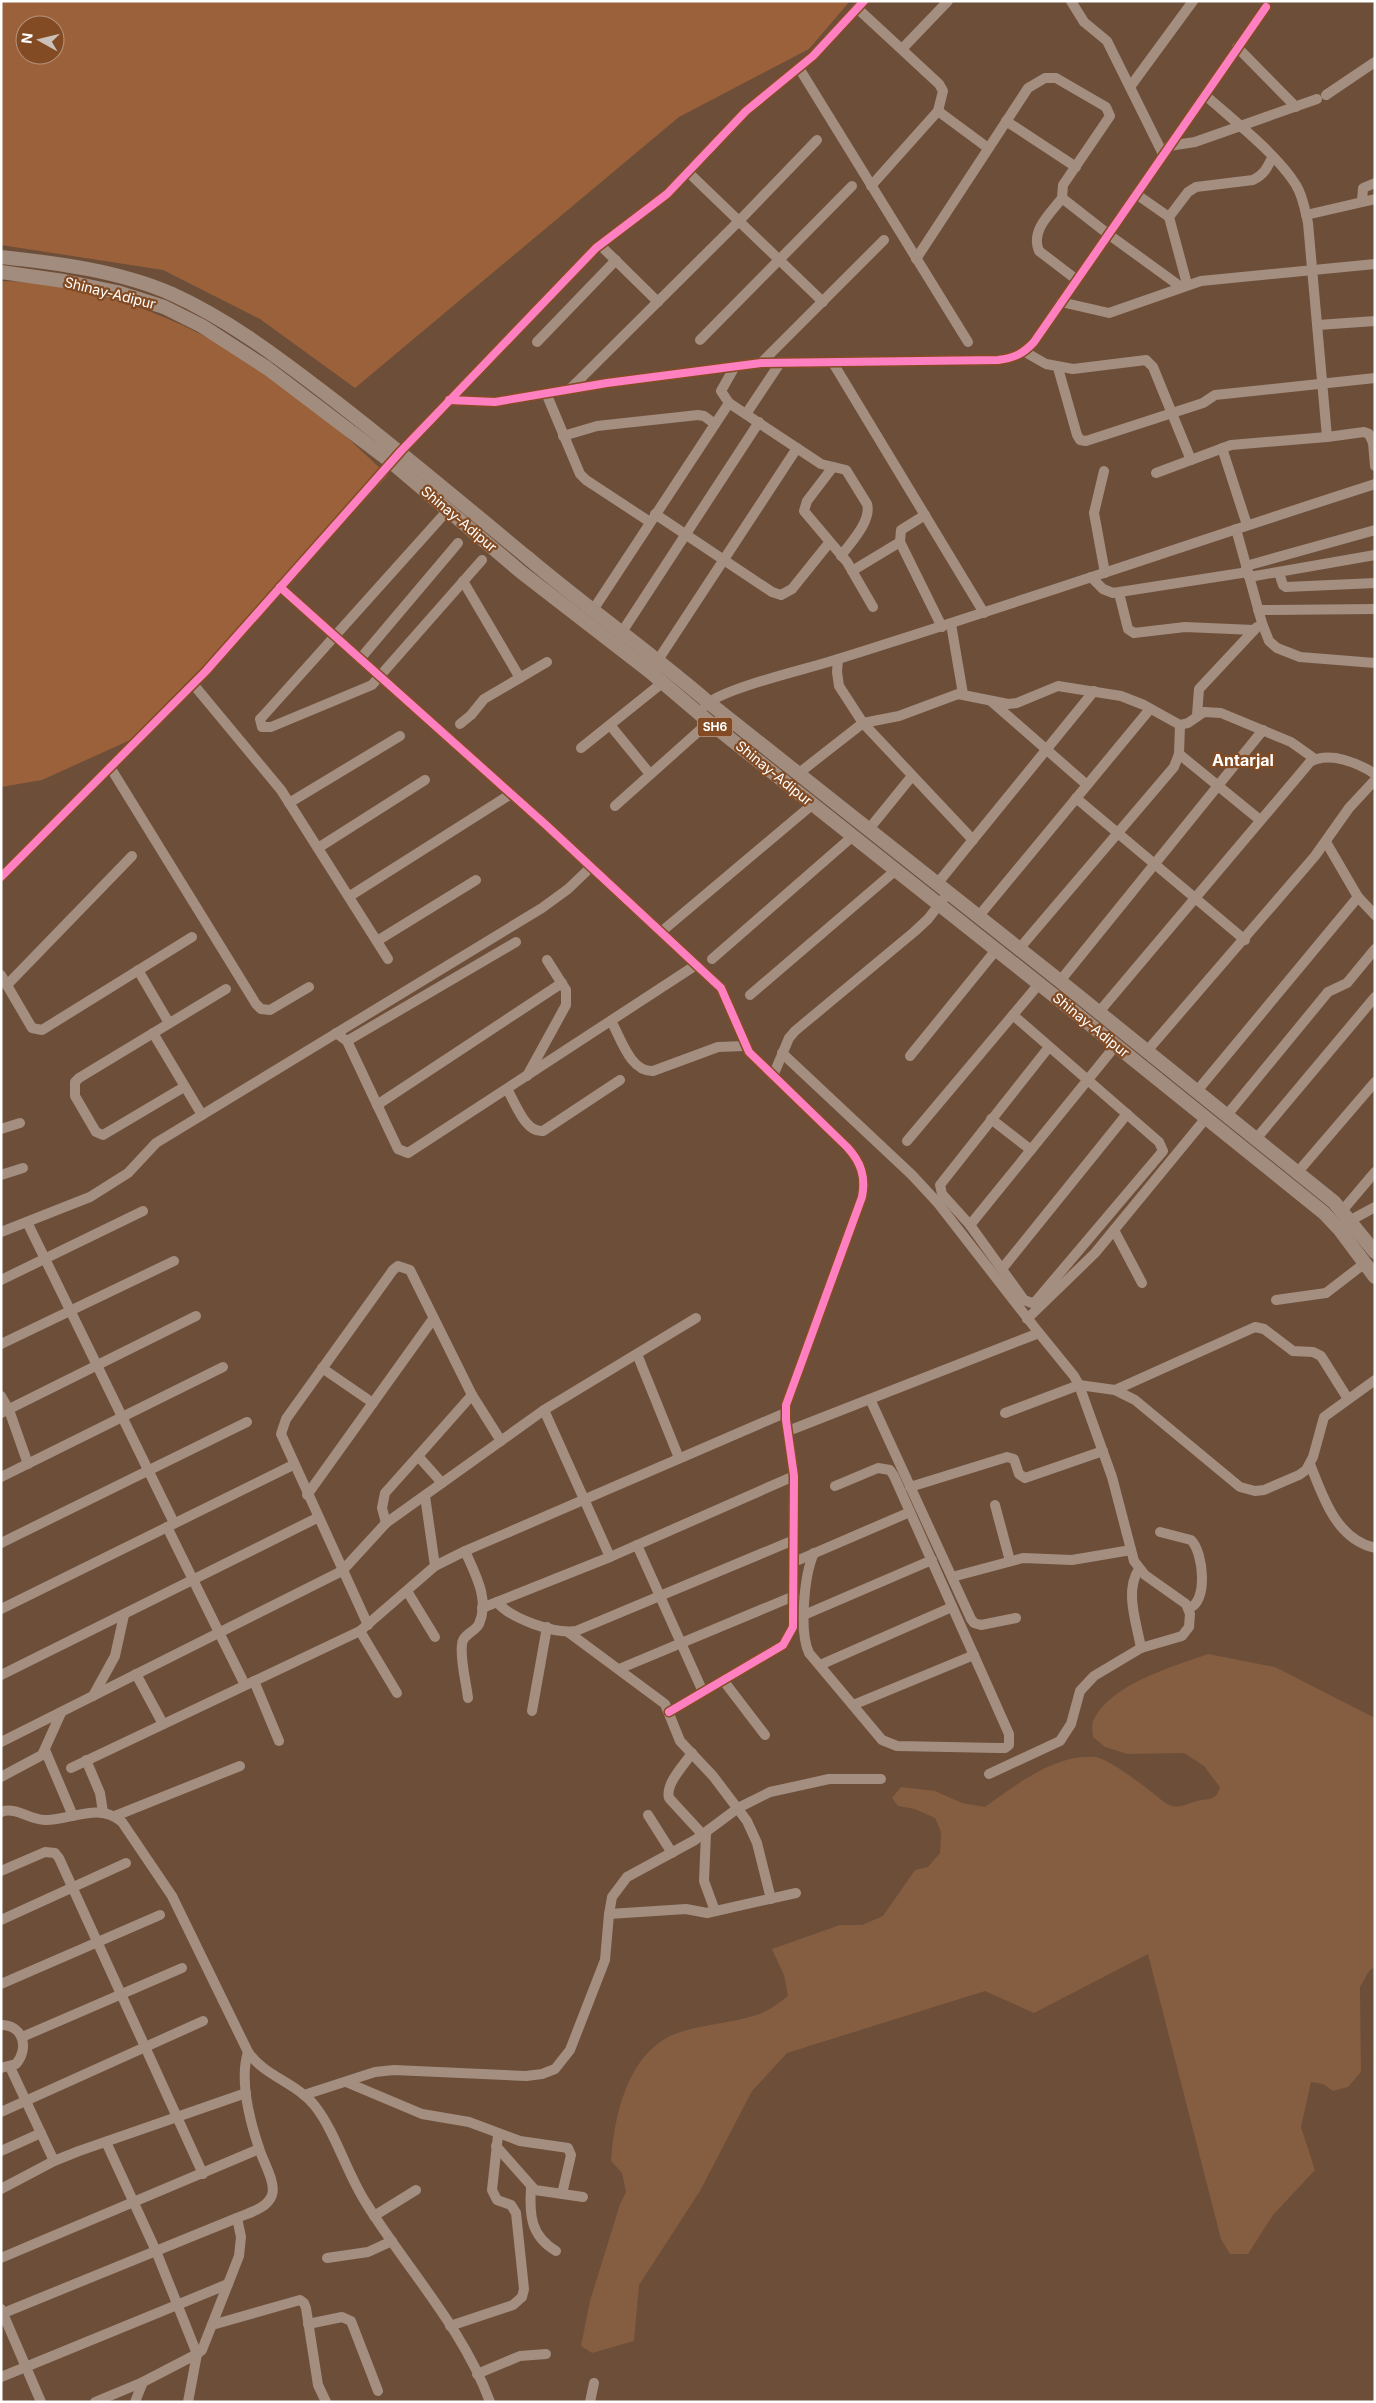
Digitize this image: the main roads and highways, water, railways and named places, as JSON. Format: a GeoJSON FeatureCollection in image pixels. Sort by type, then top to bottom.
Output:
{"type":"FeatureCollection","features":[{"type":"Feature","properties":{"kind":"main road","name":"Shinay-Adipur"},"geometry":{"type":"LineString","coordinates":[[1,257],[67,266],[112,276],[170,293],[210,313],[276,356],[401,451],[530,560],[658,660],[978,917],[1060,980],[1227,1115],[1347,1216],[1375,1252]]}},
{"type":"Feature","properties":{"kind":"main road","name":"Shinay-Adipur"},"geometry":{"type":"LineString","coordinates":[[1,272],[64,281],[117,292],[164,307],[202,326],[267,368],[391,462],[521,572],[1116,1045],[1324,1213],[1375,1277]]}},
{"type":"Feature","properties":{"kind":"district","name":"Antarjal"},"geometry":{"type":"Point","coordinates":[1243,760]}}]}
